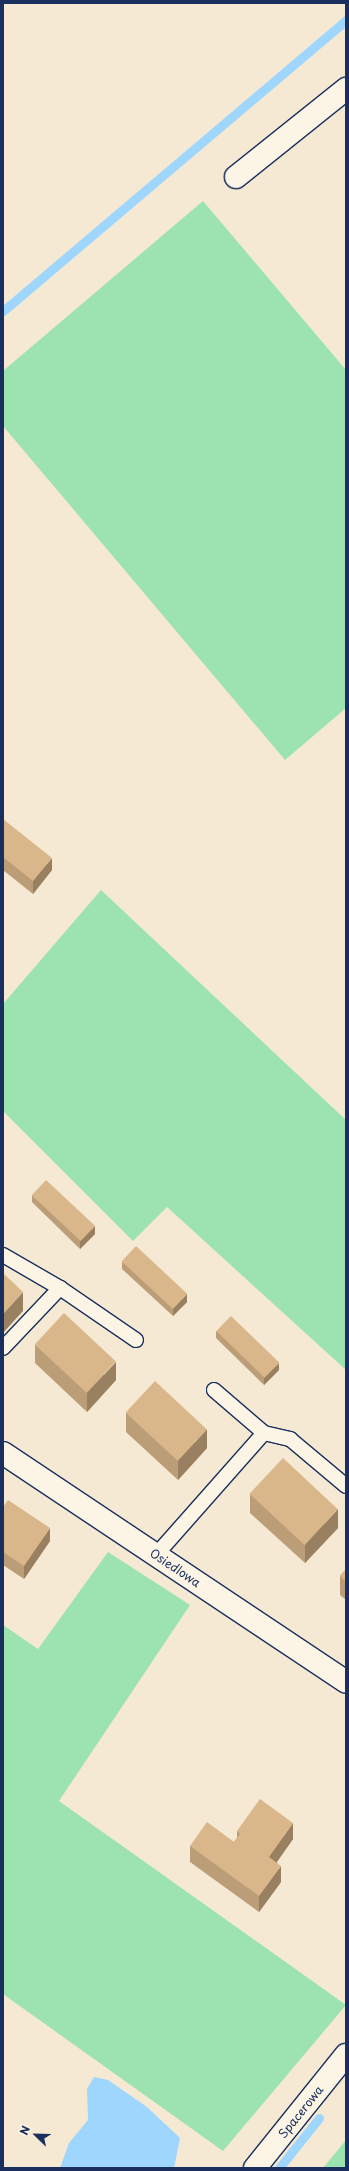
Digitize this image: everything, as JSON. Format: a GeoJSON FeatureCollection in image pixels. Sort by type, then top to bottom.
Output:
{"type":"FeatureCollection","features":[{"type":"Feature","properties":{"kind":"street"},"geometry":{"type":"LineString","coordinates":[[236,177],[346,89]]}},
{"type":"Feature","properties":{"kind":"street","name":"Osiedlowa"},"geometry":{"type":"LineString","coordinates":[[3,1453],[346,1682]]}},
{"type":"Feature","properties":{"kind":"street","name":"Spacerowa"},"geometry":{"type":"LineString","coordinates":[[255,2168],[346,2055]]}},
{"type":"Feature","properties":{"kind":"lane"},"geometry":{"type":"LineString","coordinates":[[3,1255],[60,1288],[136,1340]]}},
{"type":"Feature","properties":{"kind":"lane"},"geometry":{"type":"LineString","coordinates":[[3,1348],[60,1288]]}},
{"type":"Feature","properties":{"kind":"lane"},"geometry":{"type":"LineString","coordinates":[[214,1390],[264,1433],[290,1439],[346,1486]]}},
{"type":"Feature","properties":{"kind":"lane"},"geometry":{"type":"LineString","coordinates":[[156,1555],[264,1433]]}},
{"type":"Feature","properties":{"kind":"green space"},"geometry":{"type":"Polygon","coordinates":[[[203,201],[346,370],[346,708],[285,760],[3,426],[3,371],[203,201]]]}},
{"type":"Feature","properties":{"kind":"green space"},"geometry":{"type":"Polygon","coordinates":[[[101,890],[346,1120],[346,1370],[167,1207],[133,1241],[3,1111],[3,1004],[101,890]]]}},
{"type":"Feature","properties":{"kind":"green space"},"geometry":{"type":"Polygon","coordinates":[[[108,1552],[190,1605],[59,1801],[346,2005],[223,2151],[3,1994],[3,1625],[38,1649],[108,1552]]]}},
{"type":"Feature","properties":{"kind":"green space"},"geometry":{"type":"Polygon","coordinates":[[[346,2140],[346,2168],[323,2168],[346,2140]]]}},
{"type":"Feature","properties":{"kind":"water"},"geometry":{"type":"Polygon","coordinates":[[[94,2077],[108,2080],[147,2107],[180,2138],[174,2168],[60,2168],[69,2143],[88,2120],[87,2089],[94,2077]]]}},
{"type":"Feature","properties":{"kind":"building"},"geometry":{"type":"Polygon","coordinates":[[[3,819],[52,858],[33,881],[3,857],[3,819]]]}},
{"type":"Feature","properties":{"kind":"building"},"geometry":{"type":"Polygon","coordinates":[[[46,1180],[95,1226],[81,1241],[32,1195],[46,1180]]]}},
{"type":"Feature","properties":{"kind":"building"},"geometry":{"type":"Polygon","coordinates":[[[136,1246],[187,1294],[173,1309],[122,1261],[136,1246]]]}},
{"type":"Feature","properties":{"kind":"building"},"geometry":{"type":"Polygon","coordinates":[[[3,1273],[23,1292],[3,1314],[3,1273]]]}},
{"type":"Feature","properties":{"kind":"building"},"geometry":{"type":"Polygon","coordinates":[[[64,1313],[116,1361],[87,1393],[35,1344],[64,1313]]]}},
{"type":"Feature","properties":{"kind":"building"},"geometry":{"type":"Polygon","coordinates":[[[231,1316],[279,1363],[265,1378],[216,1331],[231,1316]]]}},
{"type":"Feature","properties":{"kind":"building"},"geometry":{"type":"Polygon","coordinates":[[[155,1381],[207,1429],[178,1461],[126,1412],[155,1381]]]}},
{"type":"Feature","properties":{"kind":"building"},"geometry":{"type":"Polygon","coordinates":[[[283,1458],[338,1509],[304,1545],[250,1494],[283,1458]]]}},
{"type":"Feature","properties":{"kind":"building"},"geometry":{"type":"Polygon","coordinates":[[[8,1500],[50,1528],[24,1566],[3,1552],[3,1507],[8,1500]]]}},
{"type":"Feature","properties":{"kind":"building"},"geometry":{"type":"Polygon","coordinates":[[[346,1569],[346,1582],[340,1576],[346,1569]]]}},
{"type":"Feature","properties":{"kind":"building"},"geometry":{"type":"Polygon","coordinates":[[[260,1799],[293,1823],[269,1857],[281,1866],[259,1896],[190,1846],[207,1822],[234,1842],[240,1834],[237,1831],[260,1799]]]}},
{"type":"Feature","properties":{"kind":"waterway"},"geometry":{"type":"LineString","coordinates":[[3,311],[346,20]]}},
{"type":"Feature","properties":{"kind":"waterway"},"geometry":{"type":"LineString","coordinates":[[279,2168],[319,2118]]}}]}
